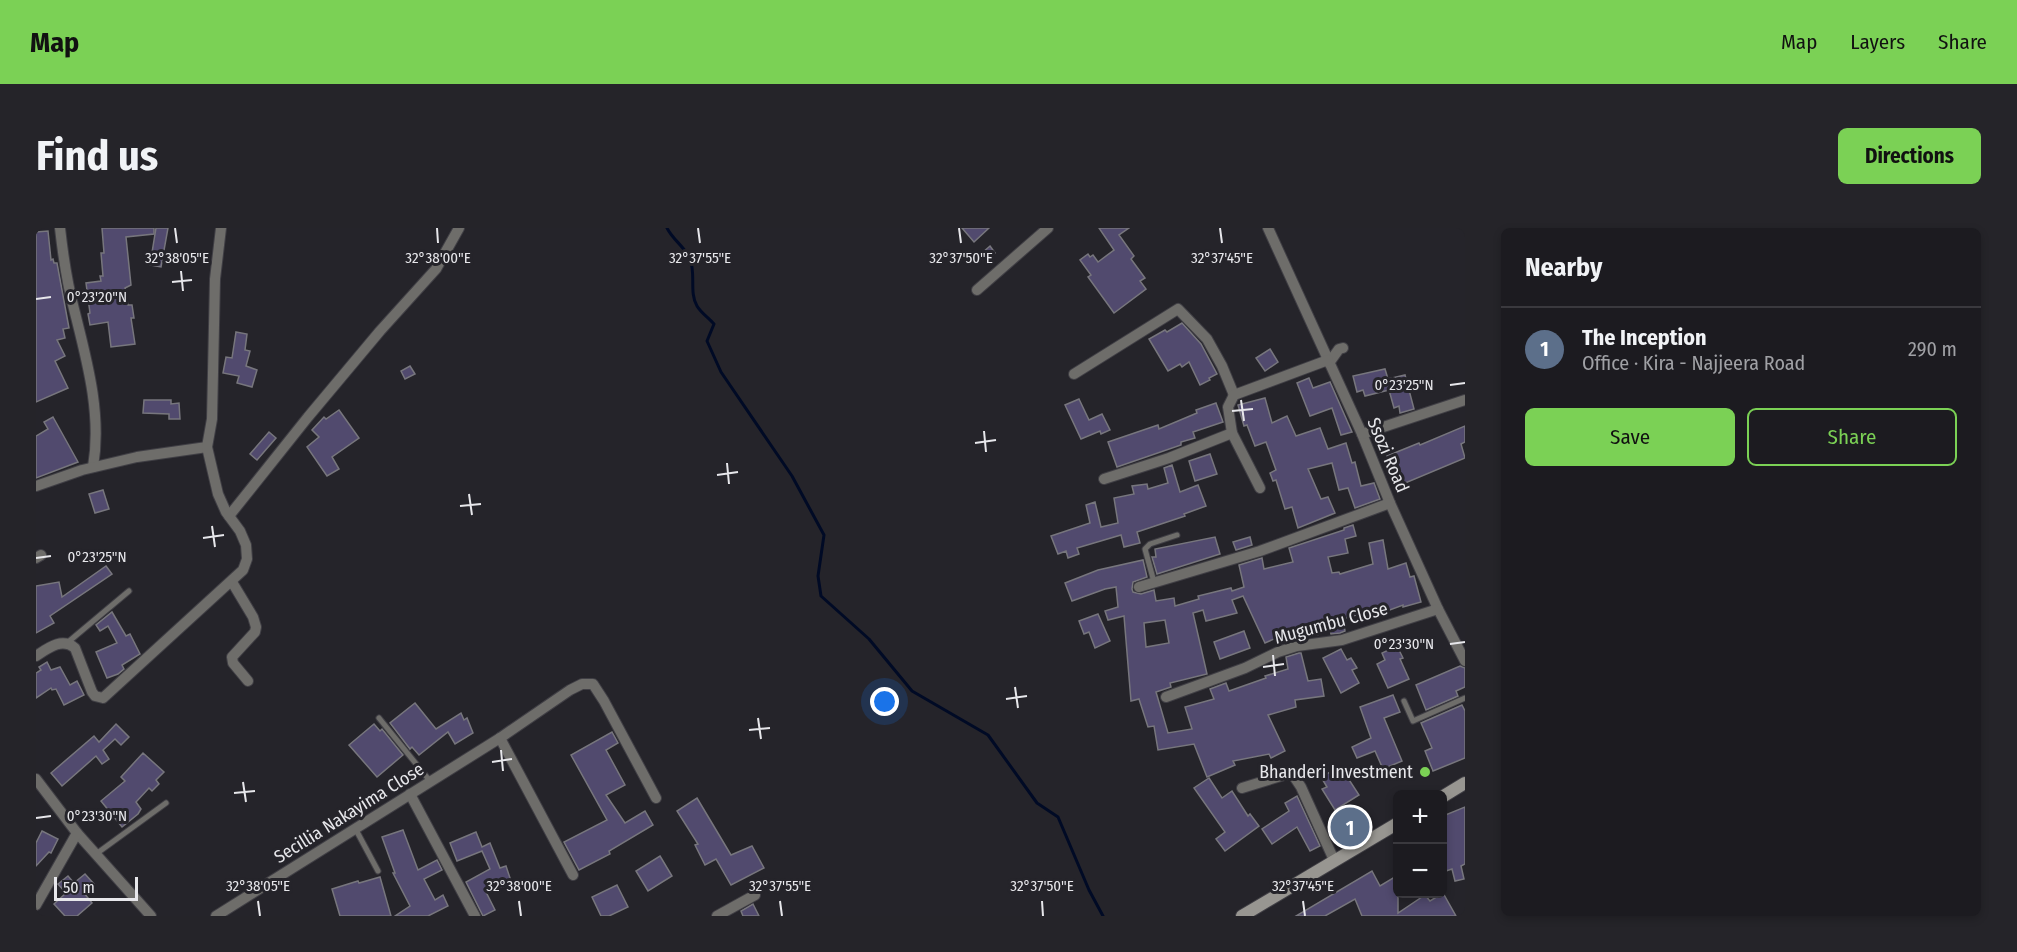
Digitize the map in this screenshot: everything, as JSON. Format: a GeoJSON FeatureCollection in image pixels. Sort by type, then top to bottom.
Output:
{"type":"FeatureCollection","features":[{"type":"Feature","properties":{"kind":"main road"},"geometry":{"type":"LineString","coordinates":[[1447,794],[1465,783]]}},
{"type":"Feature","properties":{"kind":"main road"},"geometry":{"type":"LineString","coordinates":[[1242,916],[1393,826]]}},
{"type":"Feature","properties":{"kind":"street"},"geometry":{"type":"LineString","coordinates":[[60,228],[66,272],[87,358],[93,398],[96,431],[93,467]]}},
{"type":"Feature","properties":{"kind":"street"},"geometry":{"type":"LineString","coordinates":[[36,656],[55,644],[67,643],[75,648],[92,692],[95,696],[103,698],[243,570],[247,551],[240,531],[218,494],[207,447],[212,419],[215,279],[221,228]]}},
{"type":"Feature","properties":{"kind":"street"},"geometry":{"type":"LineString","coordinates":[[229,516],[380,331],[436,269],[460,228]]}},
{"type":"Feature","properties":{"kind":"street"},"geometry":{"type":"LineString","coordinates":[[977,290],[1048,228]]}},
{"type":"Feature","properties":{"kind":"street","name":"Ssozi Road"},"geometry":{"type":"LineString","coordinates":[[1268,228],[1362,434],[1390,503],[1438,609],[1465,661]]}},
{"type":"Feature","properties":{"kind":"street"},"geometry":{"type":"LineString","coordinates":[[1074,374],[1178,309],[1208,339],[1234,395]]}},
{"type":"Feature","properties":{"kind":"street"},"geometry":{"type":"LineString","coordinates":[[1260,488],[1233,433],[1228,407],[1234,395],[1328,362],[1339,349],[1343,348]]}},
{"type":"Feature","properties":{"kind":"street"},"geometry":{"type":"LineString","coordinates":[[1362,434],[1465,400]]}},
{"type":"Feature","properties":{"kind":"street"},"geometry":{"type":"LineString","coordinates":[[1104,479],[1169,458],[1233,433]]}},
{"type":"Feature","properties":{"kind":"street"},"geometry":{"type":"LineString","coordinates":[[36,486],[93,467],[137,457],[207,447]]}},
{"type":"Feature","properties":{"kind":"street"},"geometry":{"type":"LineString","coordinates":[[1139,587],[1260,551],[1390,503]]}},
{"type":"Feature","properties":{"kind":"street"},"geometry":{"type":"LineString","coordinates":[[232,582],[253,617],[256,627],[232,657],[233,663],[248,681]]}},
{"type":"Feature","properties":{"kind":"street","name":"Mugumbu Close"},"geometry":{"type":"LineString","coordinates":[[1166,697],[1245,668],[1278,652],[1297,646],[1342,640],[1438,609]]}},
{"type":"Feature","properties":{"kind":"street","name":"Secillia Nakayima Close"},"geometry":{"type":"LineString","coordinates":[[216,916],[582,684],[593,684],[656,798]]}},
{"type":"Feature","properties":{"kind":"street"},"geometry":{"type":"LineString","coordinates":[[500,738],[573,874]]}},
{"type":"Feature","properties":{"kind":"street"},"geometry":{"type":"LineString","coordinates":[[1242,788],[1284,775],[1293,775],[1301,787],[1334,860]]}},
{"type":"Feature","properties":{"kind":"street"},"geometry":{"type":"LineString","coordinates":[[36,779],[77,833],[150,916]]}},
{"type":"Feature","properties":{"kind":"street"},"geometry":{"type":"LineString","coordinates":[[411,794],[475,916]]}},
{"type":"Feature","properties":{"kind":"street"},"geometry":{"type":"LineString","coordinates":[[36,905],[77,833]]}},
{"type":"Feature","properties":{"kind":"street"},"geometry":{"type":"LineString","coordinates":[[717,916],[754,895]]}},
{"type":"Feature","properties":{"kind":"lane"},"geometry":{"type":"LineString","coordinates":[[1154,582],[1145,549],[1150,544],[1178,535]]}},
{"type":"Feature","properties":{"kind":"lane"},"geometry":{"type":"LineString","coordinates":[[67,643],[129,591]]}},
{"type":"Feature","properties":{"kind":"lane"},"geometry":{"type":"LineString","coordinates":[[1404,701],[1413,721],[1465,698]]}},
{"type":"Feature","properties":{"kind":"lane"},"geometry":{"type":"LineString","coordinates":[[379,718],[430,781]]}},
{"type":"Feature","properties":{"kind":"lane"},"geometry":{"type":"LineString","coordinates":[[96,855],[166,803]]}},
{"type":"Feature","properties":{"kind":"lane"},"geometry":{"type":"LineString","coordinates":[[355,828],[378,871]]}},
{"type":"Feature","properties":{"kind":"building"},"geometry":{"type":"Polygon","coordinates":[[[102,228],[154,228],[154,234],[126,237],[131,285],[125,288],[128,305],[132,305],[134,318],[131,318],[135,344],[111,347],[108,322],[90,325],[86,283],[101,281],[100,276],[103,276],[102,228]]]}},
{"type":"Feature","properties":{"kind":"building"},"geometry":{"type":"Polygon","coordinates":[[[156,228],[168,228],[161,267],[150,265],[156,228]]]}},
{"type":"Feature","properties":{"kind":"building"},"geometry":{"type":"Polygon","coordinates":[[[962,228],[989,228],[974,242],[962,228]]]}},
{"type":"Feature","properties":{"kind":"building"},"geometry":{"type":"Polygon","coordinates":[[[1099,228],[1129,228],[1119,235],[1134,256],[1131,259],[1145,278],[1140,281],[1146,289],[1114,313],[1088,277],[1091,275],[1080,260],[1088,254],[1090,257],[1093,255],[1098,262],[1114,250],[1099,228]]]}},
{"type":"Feature","properties":{"kind":"building"},"geometry":{"type":"Polygon","coordinates":[[[48,231],[51,260],[57,263],[69,328],[63,329],[65,338],[57,340],[65,356],[55,361],[68,388],[36,402],[36,232],[48,231]]]}},
{"type":"Feature","properties":{"kind":"building"},"geometry":{"type":"Polygon","coordinates":[[[990,246],[995,253],[988,259],[982,253],[990,246]]]}},
{"type":"Feature","properties":{"kind":"building"},"geometry":{"type":"Polygon","coordinates":[[[1182,323],[1201,344],[1217,374],[1200,385],[1189,362],[1182,367],[1180,364],[1168,371],[1149,339],[1182,323]]]}},
{"type":"Feature","properties":{"kind":"building"},"geometry":{"type":"Polygon","coordinates":[[[236,332],[247,334],[245,350],[250,351],[246,366],[257,370],[252,387],[237,383],[239,376],[223,373],[226,357],[232,358],[236,332]]]}},
{"type":"Feature","properties":{"kind":"building"},"geometry":{"type":"Polygon","coordinates":[[[1270,349],[1278,362],[1265,371],[1256,358],[1270,349]]]}},
{"type":"Feature","properties":{"kind":"building"},"geometry":{"type":"Polygon","coordinates":[[[410,366],[415,374],[405,379],[401,371],[410,366]]]}},
{"type":"Feature","properties":{"kind":"building"},"geometry":{"type":"Polygon","coordinates":[[[1385,369],[1388,379],[1405,375],[1414,409],[1400,413],[1399,406],[1394,408],[1389,390],[1365,396],[1363,390],[1357,392],[1353,376],[1385,369]]]}},
{"type":"Feature","properties":{"kind":"building"},"geometry":{"type":"Polygon","coordinates":[[[1309,378],[1313,388],[1330,382],[1352,432],[1341,435],[1332,408],[1310,416],[1297,383],[1309,378]]]}},
{"type":"Feature","properties":{"kind":"building"},"geometry":{"type":"Polygon","coordinates":[[[1265,398],[1272,423],[1287,416],[1296,436],[1320,428],[1328,449],[1346,443],[1352,463],[1355,462],[1361,486],[1374,483],[1380,499],[1355,508],[1348,488],[1339,490],[1332,463],[1308,469],[1321,499],[1328,497],[1335,513],[1298,528],[1292,507],[1285,509],[1276,480],[1273,481],[1270,473],[1276,470],[1266,442],[1255,446],[1247,425],[1244,426],[1238,405],[1265,398]]]}},
{"type":"Feature","properties":{"kind":"building"},"geometry":{"type":"Polygon","coordinates":[[[1079,399],[1089,420],[1102,414],[1110,430],[1101,434],[1100,431],[1081,439],[1065,405],[1079,399]]]}},
{"type":"Feature","properties":{"kind":"building"},"geometry":{"type":"Polygon","coordinates":[[[144,400],[171,400],[171,404],[179,403],[180,419],[169,419],[169,414],[143,413],[144,400]]]}},
{"type":"Feature","properties":{"kind":"building"},"geometry":{"type":"Polygon","coordinates":[[[1216,403],[1223,422],[1193,432],[1195,438],[1181,442],[1181,445],[1117,467],[1108,442],[1158,425],[1159,429],[1197,413],[1196,410],[1216,403]]]}},
{"type":"Feature","properties":{"kind":"building"},"geometry":{"type":"Polygon","coordinates":[[[339,410],[359,438],[332,457],[339,469],[327,476],[307,447],[319,437],[312,430],[324,417],[326,419],[339,410]]]}},
{"type":"Feature","properties":{"kind":"building"},"geometry":{"type":"Polygon","coordinates":[[[53,417],[78,462],[36,478],[36,436],[48,429],[44,422],[53,417]]]}},
{"type":"Feature","properties":{"kind":"building"},"geometry":{"type":"Polygon","coordinates":[[[1465,426],[1465,442],[1461,444],[1465,458],[1398,486],[1387,456],[1465,426]]]}},
{"type":"Feature","properties":{"kind":"building"},"geometry":{"type":"Polygon","coordinates":[[[269,432],[276,438],[257,460],[250,454],[269,432]]]}},
{"type":"Feature","properties":{"kind":"building"},"geometry":{"type":"Polygon","coordinates":[[[1210,454],[1217,474],[1195,481],[1189,461],[1210,454]]]}},
{"type":"Feature","properties":{"kind":"building"},"geometry":{"type":"Polygon","coordinates":[[[1172,465],[1180,492],[1198,485],[1206,506],[1184,514],[1185,516],[1137,532],[1140,543],[1124,547],[1121,535],[1077,548],[1079,554],[1068,558],[1066,551],[1058,554],[1051,536],[1090,523],[1086,505],[1095,502],[1101,527],[1118,523],[1114,498],[1134,494],[1132,486],[1147,484],[1148,489],[1168,483],[1164,468],[1172,465]]]}},
{"type":"Feature","properties":{"kind":"building"},"geometry":{"type":"Polygon","coordinates":[[[103,490],[109,509],[95,513],[89,494],[103,490]]]}},
{"type":"Feature","properties":{"kind":"building"},"geometry":{"type":"Polygon","coordinates":[[[1353,525],[1356,536],[1345,539],[1348,553],[1328,557],[1332,573],[1339,572],[1340,574],[1373,564],[1369,543],[1383,540],[1388,569],[1406,563],[1410,577],[1414,576],[1421,602],[1403,607],[1403,605],[1368,618],[1366,612],[1343,619],[1345,631],[1340,633],[1331,634],[1330,630],[1317,635],[1313,624],[1297,630],[1298,638],[1285,642],[1283,635],[1265,643],[1243,596],[1232,600],[1237,613],[1206,621],[1203,610],[1193,613],[1207,674],[1170,683],[1171,687],[1156,692],[1168,733],[1192,729],[1185,707],[1214,699],[1210,689],[1226,683],[1229,691],[1266,678],[1265,676],[1288,669],[1286,657],[1299,653],[1301,653],[1308,681],[1321,679],[1324,696],[1295,700],[1296,707],[1268,715],[1285,751],[1271,758],[1269,754],[1233,761],[1235,765],[1207,777],[1194,744],[1158,750],[1154,726],[1148,727],[1139,699],[1131,701],[1124,616],[1108,620],[1105,611],[1118,607],[1116,587],[1072,601],[1065,583],[1098,570],[1143,560],[1147,577],[1133,582],[1133,592],[1141,594],[1154,590],[1156,601],[1174,598],[1175,606],[1199,599],[1198,596],[1244,587],[1239,565],[1262,558],[1264,569],[1293,562],[1289,548],[1344,530],[1353,525]],[[1165,620],[1144,623],[1146,647],[1169,643],[1165,620]]]}},
{"type":"Feature","properties":{"kind":"building"},"geometry":{"type":"Polygon","coordinates":[[[1215,537],[1220,554],[1157,574],[1152,557],[1156,557],[1155,549],[1215,537]]]}},
{"type":"Feature","properties":{"kind":"building"},"geometry":{"type":"Polygon","coordinates":[[[1250,537],[1252,545],[1236,550],[1233,542],[1250,537]]]}},
{"type":"Feature","properties":{"kind":"building"},"geometry":{"type":"Polygon","coordinates":[[[106,566],[112,574],[50,616],[54,623],[36,633],[36,586],[59,582],[62,597],[106,566]]]}},
{"type":"Feature","properties":{"kind":"building"},"geometry":{"type":"Polygon","coordinates":[[[112,612],[126,636],[130,634],[140,654],[122,665],[124,669],[118,674],[107,678],[96,652],[117,643],[108,626],[100,631],[96,625],[112,612]]]}},
{"type":"Feature","properties":{"kind":"building"},"geometry":{"type":"Polygon","coordinates":[[[1098,614],[1110,641],[1095,648],[1089,632],[1084,634],[1079,621],[1098,614]]]}},
{"type":"Feature","properties":{"kind":"building"},"geometry":{"type":"Polygon","coordinates":[[[1244,631],[1250,648],[1220,659],[1214,642],[1244,631]]]}},
{"type":"Feature","properties":{"kind":"building"},"geometry":{"type":"Polygon","coordinates":[[[1397,646],[1409,679],[1388,688],[1377,664],[1385,660],[1382,653],[1397,646]]]}},
{"type":"Feature","properties":{"kind":"building"},"geometry":{"type":"Polygon","coordinates":[[[1341,649],[1347,660],[1351,658],[1357,668],[1352,670],[1359,683],[1341,693],[1323,658],[1341,649]]]}},
{"type":"Feature","properties":{"kind":"building"},"geometry":{"type":"Polygon","coordinates":[[[47,662],[51,670],[60,667],[70,685],[77,681],[84,695],[64,705],[56,689],[51,688],[36,698],[36,673],[41,670],[39,667],[47,662]]]}},
{"type":"Feature","properties":{"kind":"building"},"geometry":{"type":"Polygon","coordinates":[[[1460,666],[1465,668],[1465,687],[1456,691],[1458,696],[1426,710],[1416,685],[1460,666]]]}},
{"type":"Feature","properties":{"kind":"building"},"geometry":{"type":"Polygon","coordinates":[[[1393,695],[1400,712],[1384,718],[1402,761],[1383,769],[1375,751],[1357,758],[1352,747],[1371,738],[1360,707],[1393,695]]]}},
{"type":"Feature","properties":{"kind":"building"},"geometry":{"type":"Polygon","coordinates":[[[415,703],[436,729],[461,713],[464,720],[467,718],[473,733],[455,744],[448,732],[419,755],[412,747],[410,749],[390,723],[415,703]]]}},
{"type":"Feature","properties":{"kind":"building"},"geometry":{"type":"Polygon","coordinates":[[[1462,705],[1465,711],[1465,758],[1433,771],[1425,751],[1432,748],[1421,723],[1462,705]]]}},
{"type":"Feature","properties":{"kind":"building"},"geometry":{"type":"Polygon","coordinates":[[[116,724],[129,737],[121,745],[115,739],[103,750],[109,759],[102,764],[96,756],[62,786],[51,773],[94,736],[99,742],[116,724]]]}},
{"type":"Feature","properties":{"kind":"building"},"geometry":{"type":"Polygon","coordinates":[[[374,724],[380,731],[382,729],[403,755],[377,777],[349,745],[374,724]]]}},
{"type":"Feature","properties":{"kind":"building"},"geometry":{"type":"Polygon","coordinates":[[[612,732],[618,743],[606,750],[625,785],[606,795],[625,823],[645,811],[653,825],[609,851],[610,854],[579,870],[564,842],[607,820],[571,755],[612,732]]]}},
{"type":"Feature","properties":{"kind":"building"},"geometry":{"type":"Polygon","coordinates":[[[143,753],[164,772],[156,780],[159,784],[152,791],[149,788],[136,802],[141,809],[138,814],[122,827],[101,801],[125,781],[121,777],[143,753]]]}},
{"type":"Feature","properties":{"kind":"building"},"geometry":{"type":"Polygon","coordinates":[[[1332,771],[1338,780],[1346,775],[1359,795],[1335,810],[1322,789],[1327,787],[1321,777],[1332,771]]]}},
{"type":"Feature","properties":{"kind":"building"},"geometry":{"type":"Polygon","coordinates":[[[1209,778],[1222,798],[1232,791],[1248,816],[1250,814],[1259,826],[1225,851],[1216,839],[1225,832],[1194,788],[1209,778]]]}},
{"type":"Feature","properties":{"kind":"building"},"geometry":{"type":"Polygon","coordinates":[[[1297,796],[1320,846],[1310,851],[1297,827],[1272,844],[1262,829],[1289,811],[1285,803],[1297,796]]]}},
{"type":"Feature","properties":{"kind":"building"},"geometry":{"type":"Polygon","coordinates":[[[697,798],[731,855],[752,846],[764,868],[731,885],[716,859],[705,865],[695,845],[698,844],[677,811],[697,798]]]}},
{"type":"Feature","properties":{"kind":"building"},"geometry":{"type":"Polygon","coordinates":[[[1465,807],[1465,864],[1461,866],[1464,879],[1455,881],[1452,869],[1447,871],[1447,814],[1465,807]]]}},
{"type":"Feature","properties":{"kind":"building"},"geometry":{"type":"Polygon","coordinates":[[[403,830],[418,870],[437,860],[442,870],[424,879],[435,900],[443,895],[448,906],[428,916],[395,916],[410,906],[393,873],[395,873],[382,837],[403,830]]]}},
{"type":"Feature","properties":{"kind":"building"},"geometry":{"type":"Polygon","coordinates":[[[42,831],[58,839],[51,853],[49,852],[36,866],[36,843],[42,831]]]}},
{"type":"Feature","properties":{"kind":"building"},"geometry":{"type":"Polygon","coordinates":[[[476,832],[482,847],[490,843],[500,868],[506,866],[512,884],[486,892],[495,910],[483,916],[466,882],[490,869],[482,851],[457,861],[450,843],[476,832]]]}},
{"type":"Feature","properties":{"kind":"building"},"geometry":{"type":"Polygon","coordinates":[[[660,856],[672,876],[648,891],[636,871],[660,856]]]}},
{"type":"Feature","properties":{"kind":"building"},"geometry":{"type":"Polygon","coordinates":[[[1372,871],[1380,886],[1393,878],[1393,898],[1398,898],[1398,913],[1420,898],[1428,898],[1430,901],[1435,898],[1446,898],[1456,916],[1362,916],[1355,899],[1325,916],[1296,916],[1372,871]]]}},
{"type":"Feature","properties":{"kind":"building"},"geometry":{"type":"Polygon","coordinates":[[[85,874],[94,884],[84,893],[92,903],[77,916],[65,916],[54,904],[66,893],[58,884],[68,876],[74,883],[85,874]]]}},
{"type":"Feature","properties":{"kind":"building"},"geometry":{"type":"Polygon","coordinates":[[[380,877],[391,916],[340,916],[332,889],[380,877]]]}},
{"type":"Feature","properties":{"kind":"building"},"geometry":{"type":"Polygon","coordinates":[[[617,885],[628,907],[609,916],[601,916],[592,897],[617,885]]]}},
{"type":"Feature","properties":{"kind":"building"},"geometry":{"type":"Polygon","coordinates":[[[753,904],[759,916],[743,916],[741,911],[753,904]]]}},
{"type":"Feature","properties":{"kind":"waterway"},"geometry":{"type":"LineString","coordinates":[[667,228],[690,259],[695,301],[714,324],[707,341],[721,372],[792,476],[824,535],[818,576],[821,596],[869,639],[912,691],[988,735],[1037,803],[1058,817],[1089,890],[1103,916]]}},
{"type":"Feature","properties":{"kind":"place","name":"Bhanderi Investment"},"geometry":{"type":"Point","coordinates":[1425,772]}},
{"type":"Feature","properties":{"kind":"place","name":"The Inception"},"geometry":{"type":"Point","coordinates":[1350,827]}}]}
